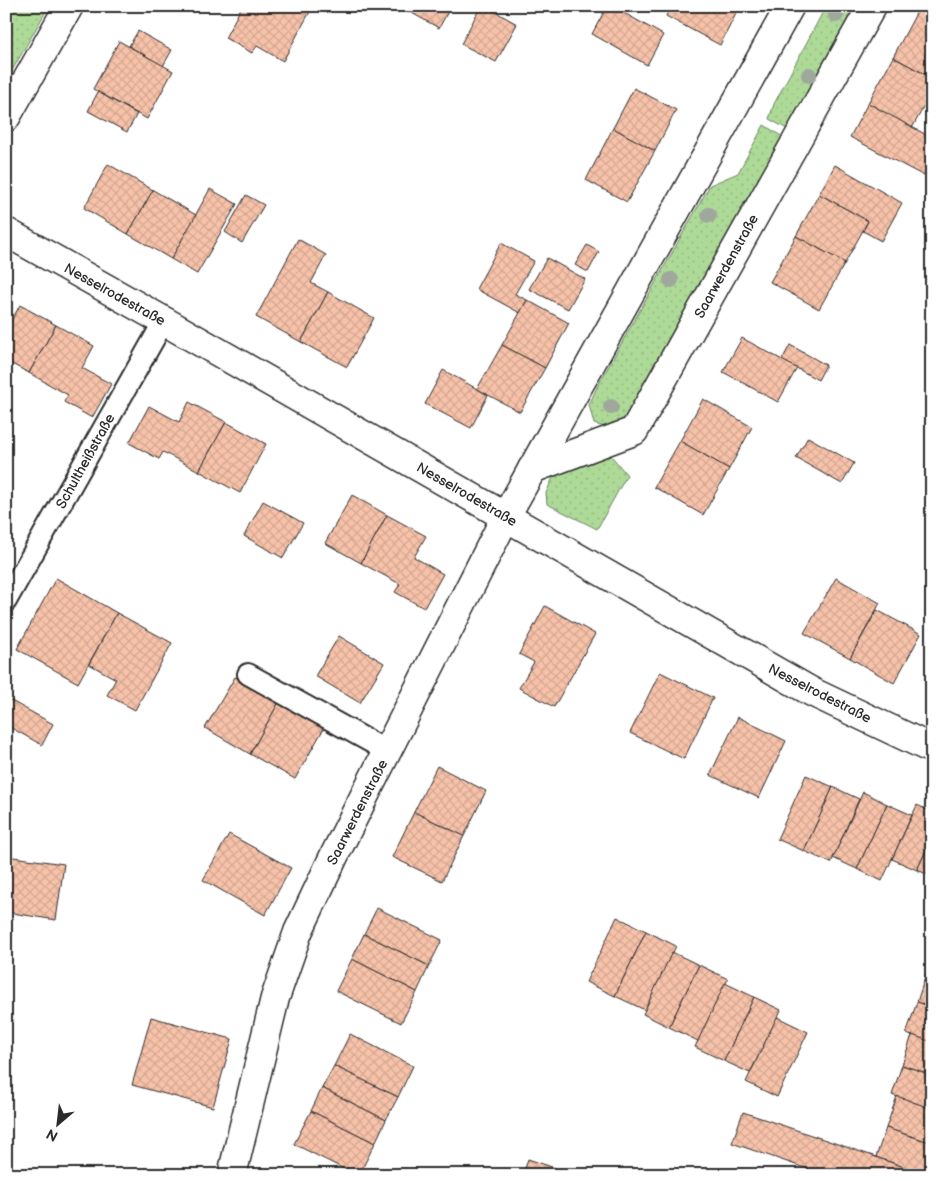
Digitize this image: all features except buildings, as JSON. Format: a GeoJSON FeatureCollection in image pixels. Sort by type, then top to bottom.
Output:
{"type":"FeatureCollection","features":[{"type":"Feature","properties":{"kind":"street"},"geometry":{"type":"LineString","coordinates":[[6,117],[69,6]]}},
{"type":"Feature","properties":{"kind":"street","name":"Saarwerdenstraße"},"geometry":{"type":"LineString","coordinates":[[232,1175],[274,998],[298,932],[506,516],[790,6]]}},
{"type":"Feature","properties":{"kind":"street","name":"Saarwerdenstraße"},"geometry":{"type":"LineString","coordinates":[[532,469],[634,431],[872,6]]}},
{"type":"Feature","properties":{"kind":"street","name":"Nesselrodestraße"},"geometry":{"type":"LineString","coordinates":[[6,232],[812,692],[932,749]]}},
{"type":"Feature","properties":{"kind":"lane","name":"Schultheißstraße"},"geometry":{"type":"LineString","coordinates":[[6,600],[164,321]]}},
{"type":"Feature","properties":{"kind":"lane"},"geometry":{"type":"LineString","coordinates":[[248,674],[387,751]]}},
{"type":"Feature","properties":{"kind":"green space"},"geometry":{"type":"Polygon","coordinates":[[[6,6],[49,6],[6,81],[6,6]]]}},
{"type":"Feature","properties":{"kind":"green space"},"geometry":{"type":"Polygon","coordinates":[[[826,6],[860,6],[791,131],[769,119],[774,104],[826,6]]]}},
{"type":"Feature","properties":{"kind":"green space"},"geometry":{"type":"Polygon","coordinates":[[[764,125],[786,139],[631,419],[613,429],[594,424],[589,405],[597,387],[710,185],[738,173],[764,125]]]}},
{"type":"Feature","properties":{"kind":"green space"},"geometry":{"type":"Polygon","coordinates":[[[609,453],[627,475],[597,529],[547,504],[546,493],[555,473],[609,453]]]}}]}
